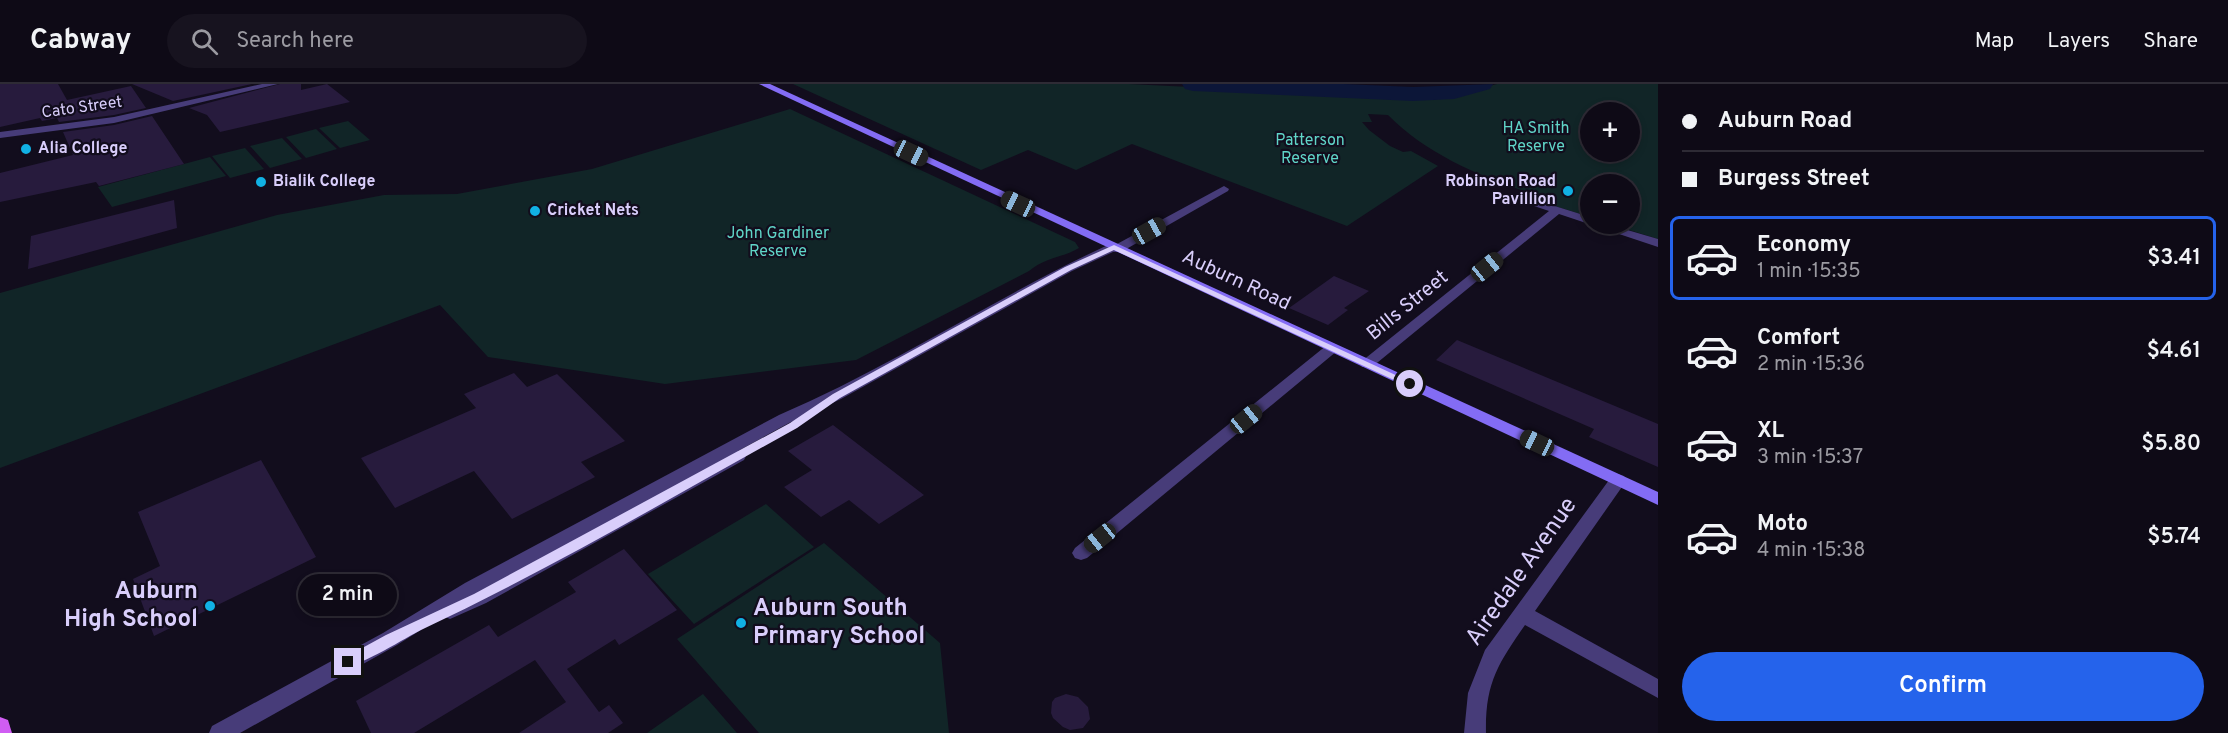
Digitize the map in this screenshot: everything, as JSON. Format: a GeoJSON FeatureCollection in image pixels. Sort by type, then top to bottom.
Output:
{"type":"FeatureCollection","features":[{"type":"Feature","properties":{"kind":"main road","name":"Auburn Road"},"geometry":{"type":"LineString","coordinates":[[764,84],[1658,499]]}},
{"type":"Feature","properties":{"kind":"main road"},"geometry":{"type":"LineString","coordinates":[[0,727],[1,733]]}},
{"type":"Feature","properties":{"kind":"street","name":"Cato Street"},"geometry":{"type":"LineString","coordinates":[[0,135],[114,120],[274,84]]}},
{"type":"Feature","properties":{"kind":"street"},"geometry":{"type":"LineString","coordinates":[[221,732],[390,639],[489,592],[793,426],[836,396],[1068,268],[1224,189]]}},
{"type":"Feature","properties":{"kind":"street"},"geometry":{"type":"LineString","coordinates":[[1529,201],[1580,218]]}},
{"type":"Feature","properties":{"kind":"street","name":"Bills Street"},"geometry":{"type":"LineString","coordinates":[[1367,364],[1557,210]]}},
{"type":"Feature","properties":{"kind":"street"},"geometry":{"type":"LineString","coordinates":[[1630,234],[1658,243]]}},
{"type":"Feature","properties":{"kind":"street"},"geometry":{"type":"LineString","coordinates":[[1081,553],[1332,348]]}},
{"type":"Feature","properties":{"kind":"street","name":"Airedale Avenue"},"geometry":{"type":"LineString","coordinates":[[1476,733],[1476,694],[1492,656],[1618,480]]}},
{"type":"Feature","properties":{"kind":"street"},"geometry":{"type":"LineString","coordinates":[[1523,614],[1658,689]]}},
{"type":"Feature","properties":{"kind":"green space","name":"Patterson Reserve"},"geometry":{"type":"Polygon","coordinates":[[[793,84],[1129,84],[1439,99],[1497,84],[1658,84],[1658,239],[1640,233],[1640,174],[1580,174],[1580,214],[1532,199],[1536,195],[1457,164],[1420,142],[1388,115],[1368,114],[1372,122],[1362,122],[1390,146],[1403,152],[1411,151],[1438,166],[1347,226],[1132,144],[1076,170],[1028,150],[981,170],[793,84]]]}},
{"type":"Feature","properties":{"kind":"green space","name":"John Gardiner Reserve"},"geometry":{"type":"Polygon","coordinates":[[[790,109],[1075,242],[1079,248],[1042,263],[856,360],[665,384],[488,357],[440,305],[0,468],[0,293],[277,215],[384,195],[457,194],[592,169],[790,109]]]}},
{"type":"Feature","properties":{"kind":"green space"},"geometry":{"type":"Polygon","coordinates":[[[348,121],[370,140],[340,148],[319,128],[348,121]]]}},
{"type":"Feature","properties":{"kind":"green space"},"geometry":{"type":"Polygon","coordinates":[[[316,129],[337,149],[306,158],[286,137],[316,129]]]}},
{"type":"Feature","properties":{"kind":"green space"},"geometry":{"type":"Polygon","coordinates":[[[282,138],[302,159],[270,168],[250,146],[282,138]]]}},
{"type":"Feature","properties":{"kind":"green space"},"geometry":{"type":"Polygon","coordinates":[[[245,148],[264,169],[230,178],[212,156],[245,148]]]}},
{"type":"Feature","properties":{"kind":"green space"},"geometry":{"type":"Polygon","coordinates":[[[210,157],[226,176],[112,207],[98,187],[210,157]]]}},
{"type":"Feature","properties":{"kind":"green space"},"geometry":{"type":"Polygon","coordinates":[[[766,504],[814,547],[694,624],[648,574],[766,504]]]}},
{"type":"Feature","properties":{"kind":"green space"},"geometry":{"type":"Polygon","coordinates":[[[824,543],[940,643],[949,733],[759,733],[677,639],[824,543]]]}},
{"type":"Feature","properties":{"kind":"green space"},"geometry":{"type":"Polygon","coordinates":[[[703,694],[737,733],[647,733],[703,694]]]}},
{"type":"Feature","properties":{"kind":"building"},"geometry":{"type":"Polygon","coordinates":[[[0,84],[58,84],[67,100],[131,86],[146,108],[114,115],[59,122],[57,118],[42,121],[40,118],[0,127],[0,84]]]}},
{"type":"Feature","properties":{"kind":"building"},"geometry":{"type":"Polygon","coordinates":[[[132,84],[252,84],[173,101],[132,84]]]}},
{"type":"Feature","properties":{"kind":"building"},"geometry":{"type":"Polygon","coordinates":[[[280,84],[301,84],[301,90],[327,84],[350,102],[220,132],[207,115],[189,108],[280,84]]]}},
{"type":"Feature","properties":{"kind":"building"},"geometry":{"type":"Polygon","coordinates":[[[152,116],[184,164],[99,186],[96,182],[0,202],[0,173],[73,155],[63,132],[114,125],[152,116]]]}},
{"type":"Feature","properties":{"kind":"building"},"geometry":{"type":"Polygon","coordinates":[[[174,200],[177,228],[28,269],[31,236],[174,200]]]}},
{"type":"Feature","properties":{"kind":"building"},"geometry":{"type":"Polygon","coordinates":[[[1334,276],[1369,291],[1344,308],[1348,310],[1328,325],[1289,308],[1334,276]]]}},
{"type":"Feature","properties":{"kind":"building"},"geometry":{"type":"Polygon","coordinates":[[[1457,340],[1658,424],[1658,467],[1589,437],[1594,429],[1436,360],[1457,340]]]}},
{"type":"Feature","properties":{"kind":"building"},"geometry":{"type":"Polygon","coordinates":[[[514,373],[527,387],[557,374],[625,441],[581,462],[595,477],[512,519],[474,471],[395,508],[361,458],[476,408],[464,394],[514,373]]]}},
{"type":"Feature","properties":{"kind":"building"},"geometry":{"type":"Polygon","coordinates":[[[833,425],[924,495],[879,524],[849,500],[821,517],[784,487],[812,470],[788,451],[833,425]]]}},
{"type":"Feature","properties":{"kind":"building"},"geometry":{"type":"Polygon","coordinates":[[[261,460],[316,557],[154,636],[133,579],[160,566],[138,512],[261,460]]]}},
{"type":"Feature","properties":{"kind":"building"},"geometry":{"type":"Polygon","coordinates":[[[624,549],[677,610],[619,645],[615,639],[567,669],[599,712],[609,705],[623,723],[608,733],[519,733],[566,702],[535,660],[414,733],[371,733],[356,701],[489,625],[498,637],[576,592],[568,582],[624,549]]]}},
{"type":"Feature","properties":{"kind":"building"},"geometry":{"type":"Polygon","coordinates":[[[1066,694],[1078,697],[1088,707],[1090,719],[1083,728],[1070,730],[1053,718],[1052,702],[1055,698],[1066,694]]]}},
{"type":"Feature","properties":{"kind":"waterway"},"geometry":{"type":"LineString","coordinates":[[1193,84],[1413,94],[1454,92],[1482,84]]}},
{"type":"Feature","properties":{"kind":"place","name":"Alia College"},"geometry":{"type":"Point","coordinates":[26,149]}},
{"type":"Feature","properties":{"kind":"place","name":"Bialik College"},"geometry":{"type":"Point","coordinates":[261,182]}},
{"type":"Feature","properties":{"kind":"place","name":"Robinson Road Pavillion"},"geometry":{"type":"Point","coordinates":[1568,191]}},
{"type":"Feature","properties":{"kind":"place","name":"Cricket Nets"},"geometry":{"type":"Point","coordinates":[535,211]}},
{"type":"Feature","properties":{"kind":"place","name":"Auburn High School"},"geometry":{"type":"Point","coordinates":[210,606]}},
{"type":"Feature","properties":{"kind":"place","name":"Auburn South Primary School"},"geometry":{"type":"Point","coordinates":[741,623]}},
{"type":"Feature","properties":{"kind":"route"},"geometry":{"type":"LineString","coordinates":[[348,662],[390,639],[479,598],[793,426],[836,396],[1068,268],[1114,248],[1410,384]]}},
{"type":"Feature","properties":{"kind":"park label","name":"HA Smith Reserve"},"geometry":{"type":"Point","coordinates":[1536,138]}}]}
